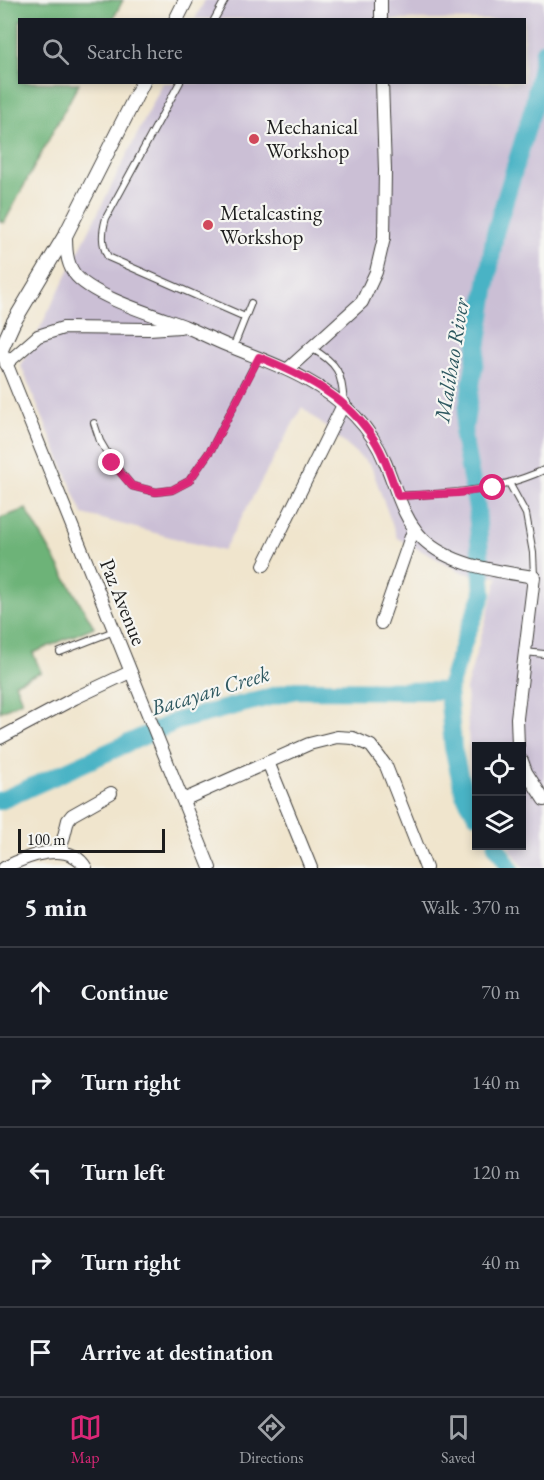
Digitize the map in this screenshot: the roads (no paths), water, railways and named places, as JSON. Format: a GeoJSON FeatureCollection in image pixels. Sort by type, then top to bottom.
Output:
{"type":"FeatureCollection","features":[{"type":"Feature","properties":{"kind":"street"},"geometry":{"type":"LineString","coordinates":[[177,18],[186,0]]}},
{"type":"Feature","properties":{"kind":"street"},"geometry":{"type":"LineString","coordinates":[[381,0],[381,18]]}},
{"type":"Feature","properties":{"kind":"street"},"geometry":{"type":"LineString","coordinates":[[2,355],[13,324],[66,234],[142,84]]}},
{"type":"Feature","properties":{"kind":"street"},"geometry":{"type":"LineString","coordinates":[[288,369],[362,302],[376,272],[384,238],[385,171],[382,84]]}},
{"type":"Feature","properties":{"kind":"street"},"geometry":{"type":"LineString","coordinates":[[66,234],[69,265],[75,275],[84,282],[126,305],[288,369],[344,403],[369,432],[384,459],[398,496],[414,528],[435,548],[462,561],[534,577],[517,718],[518,742]]}},
{"type":"Feature","properties":{"kind":"street"},"geometry":{"type":"LineString","coordinates":[[2,355],[38,336],[63,328],[184,327]]}},
{"type":"Feature","properties":{"kind":"street","name":"Paz Avenue"},"geometry":{"type":"LineString","coordinates":[[2,355],[210,868]]}},
{"type":"Feature","properties":{"kind":"street"},"geometry":{"type":"LineString","coordinates":[[264,565],[344,403]]}},
{"type":"Feature","properties":{"kind":"street"},"geometry":{"type":"LineString","coordinates":[[381,622],[414,528]]}},
{"type":"Feature","properties":{"kind":"street"},"geometry":{"type":"LineString","coordinates":[[0,738],[130,672]]}},
{"type":"Feature","properties":{"kind":"street"},"geometry":{"type":"LineString","coordinates":[[183,800],[309,744],[337,737],[362,740],[370,746],[386,766],[426,868]]}},
{"type":"Feature","properties":{"kind":"street"},"geometry":{"type":"LineString","coordinates":[[268,762],[311,868]]}},
{"type":"Feature","properties":{"kind":"street"},"geometry":{"type":"LineString","coordinates":[[526,772],[544,800]]}},
{"type":"Feature","properties":{"kind":"street"},"geometry":{"type":"LineString","coordinates":[[60,852],[68,820],[72,815],[111,793]]}},
{"type":"Feature","properties":{"kind":"street"},"geometry":{"type":"LineString","coordinates":[[4,868],[37,855],[60,852],[75,856],[86,868]]}},
{"type":"Feature","properties":{"kind":"lane"},"geometry":{"type":"LineString","coordinates":[[215,18],[225,0]]}},
{"type":"Feature","properties":{"kind":"lane"},"geometry":{"type":"LineString","coordinates":[[179,84],[106,218],[103,228],[103,249],[108,257],[245,317]]}},
{"type":"Feature","properties":{"kind":"lane"},"geometry":{"type":"LineString","coordinates":[[233,348],[251,303]]}},
{"type":"Feature","properties":{"kind":"lane"},"geometry":{"type":"LineString","coordinates":[[312,348],[327,357],[341,375],[344,403]]}},
{"type":"Feature","properties":{"kind":"lane"},"geometry":{"type":"LineString","coordinates":[[94,423],[100,441],[112,463],[132,486],[156,492],[172,490],[189,481],[212,448],[259,357]]}},
{"type":"Feature","properties":{"kind":"lane"},"geometry":{"type":"LineString","coordinates":[[398,496],[458,493],[493,488],[544,470]]}},
{"type":"Feature","properties":{"kind":"lane"},"geometry":{"type":"LineString","coordinates":[[509,483],[526,514],[532,543],[534,577]]}},
{"type":"Feature","properties":{"kind":"lane"},"geometry":{"type":"LineString","coordinates":[[60,652],[114,630]]}},
{"type":"Feature","properties":{"kind":"lane"},"geometry":{"type":"LineString","coordinates":[[525,652],[544,654]]}},
{"type":"Feature","properties":{"kind":"waterway","name":"Malihao River"},"geometry":{"type":"LineString","coordinates":[[472,807],[464,794],[453,748],[448,691],[483,594],[477,509],[463,436],[495,233],[533,108],[544,51]]}},
{"type":"Feature","properties":{"kind":"waterway","name":"Bacayan Creek"},"geometry":{"type":"LineString","coordinates":[[0,801],[177,721],[296,690],[448,691]]}},
{"type":"Feature","properties":{"kind":"waterway","name":"Malihao River"},"geometry":{"type":"LineString","coordinates":[[499,850],[510,868]]}},
{"type":"Feature","properties":{"kind":"place","name":"Mechanical Workshop"},"geometry":{"type":"Point","coordinates":[254,139]}},
{"type":"Feature","properties":{"kind":"place","name":"Metalcasting Workshop"},"geometry":{"type":"Point","coordinates":[208,225]}}]}
